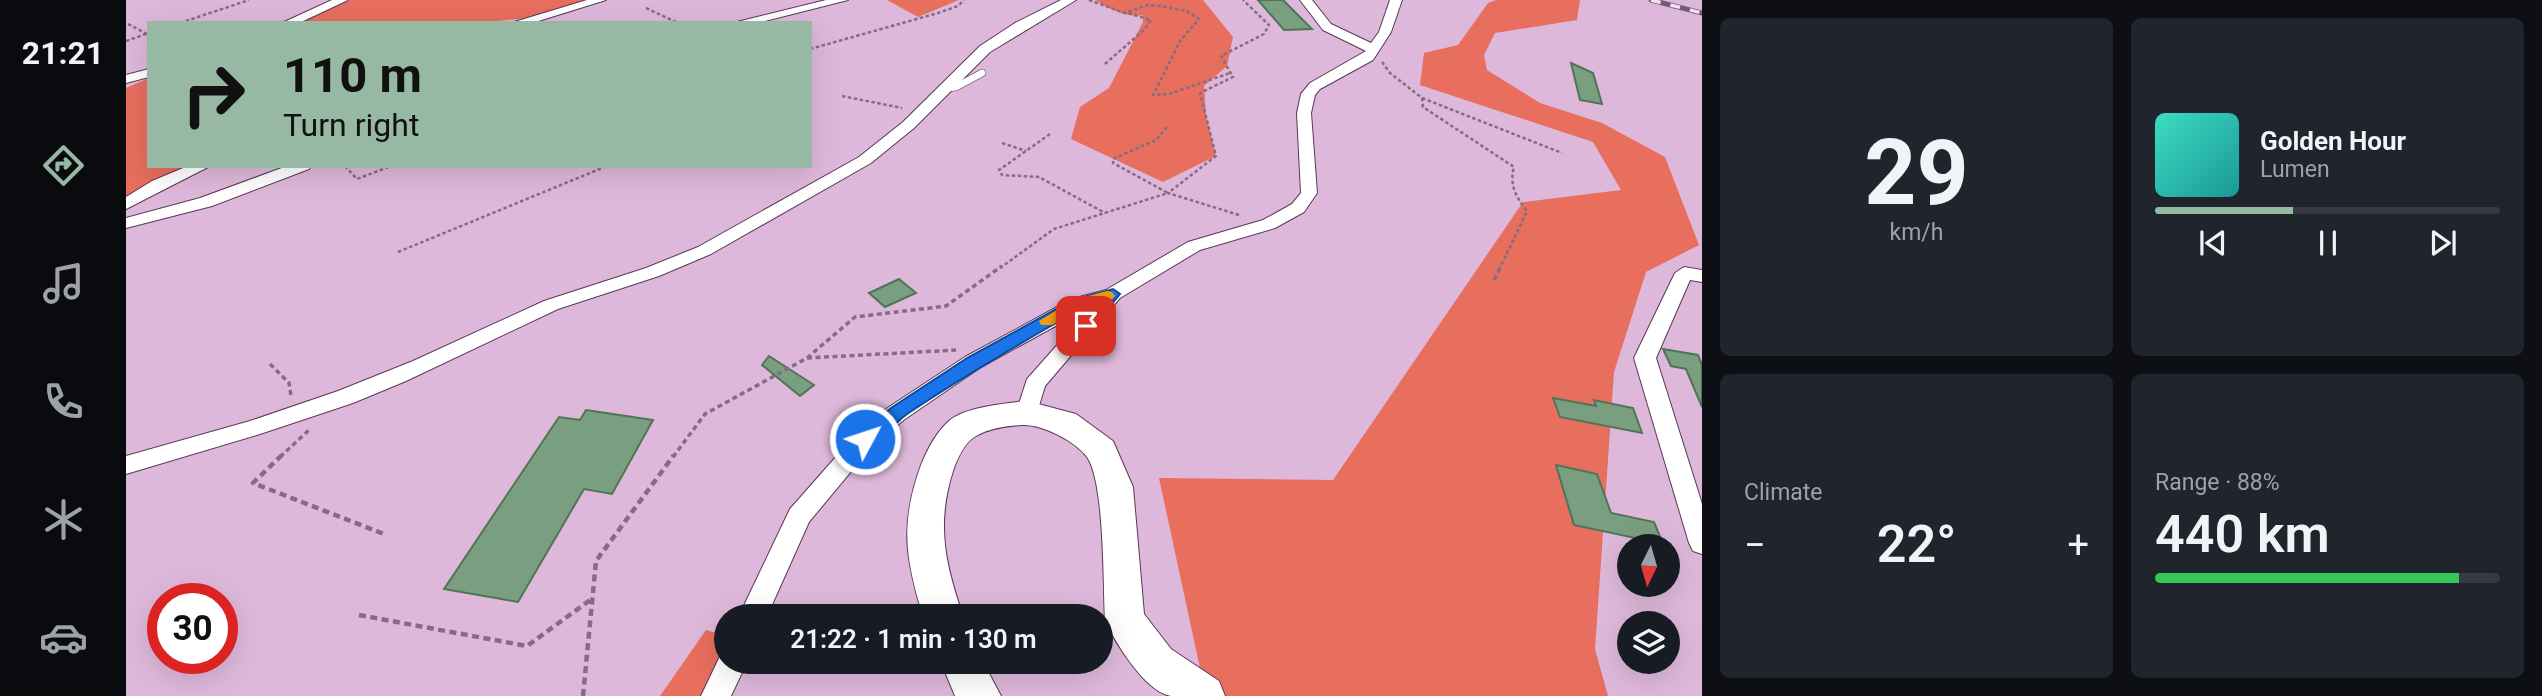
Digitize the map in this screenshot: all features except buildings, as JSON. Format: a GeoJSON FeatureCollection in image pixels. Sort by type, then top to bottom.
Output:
{"type":"FeatureCollection","features":[{"type":"Feature","properties":{"kind":"street"},"geometry":{"type":"LineString","coordinates":[[293,21],[342,0]]}},
{"type":"Feature","properties":{"kind":"street"},"geometry":{"type":"LineString","coordinates":[[524,21],[600,0]]}},
{"type":"Feature","properties":{"kind":"street"},"geometry":{"type":"LineString","coordinates":[[748,21],[842,0]]}},
{"type":"Feature","properties":{"kind":"street"},"geometry":{"type":"LineString","coordinates":[[126,465],[326,404],[452,353],[496,328],[582,292],[666,268],[711,248],[812,187],[864,161],[897,137],[997,39],[1039,14],[1070,0]]}},
{"type":"Feature","properties":{"kind":"street"},"geometry":{"type":"LineString","coordinates":[[1306,0],[1327,27],[1371,52]]}},
{"type":"Feature","properties":{"kind":"street"},"geometry":{"type":"LineString","coordinates":[[759,604],[799,516],[865,439],[897,413],[1000,347],[1079,303],[1113,294],[1194,246],[1266,224],[1298,208],[1309,193],[1304,113],[1308,94],[1315,86],[1331,79],[1371,52],[1385,32],[1396,0]]}},
{"type":"Feature","properties":{"kind":"street"},"geometry":{"type":"LineString","coordinates":[[126,79],[147,74]]}},
{"type":"Feature","properties":{"kind":"street"},"geometry":{"type":"LineString","coordinates":[[126,204],[158,185],[197,168]]}},
{"type":"Feature","properties":{"kind":"street"},"geometry":{"type":"LineString","coordinates":[[126,223],[206,202],[298,168]]}},
{"type":"Feature","properties":{"kind":"street"},"geometry":{"type":"LineString","coordinates":[[1702,276],[1684,272],[1645,358],[1702,543]]}},
{"type":"Feature","properties":{"kind":"street"},"geometry":{"type":"LineString","coordinates":[[1027,413],[1035,384],[1113,294]]}},
{"type":"Feature","properties":{"kind":"street"},"geometry":{"type":"LineString","coordinates":[[939,604],[930,576],[924,531],[929,492],[942,454],[962,428],[997,415],[1027,413],[1064,422],[1101,450],[1115,487],[1125,620],[1156,663],[1204,696]]}},
{"type":"Feature","properties":{"kind":"street"},"geometry":{"type":"LineString","coordinates":[[716,696],[726,674]]}},
{"type":"Feature","properties":{"kind":"street"},"geometry":{"type":"LineString","coordinates":[[967,674],[980,696]]}},
{"type":"Feature","properties":{"kind":"lane"},"geometry":{"type":"LineString","coordinates":[[945,88],[956,87],[982,72]]}},
{"type":"Feature","properties":{"kind":"path"},"geometry":{"type":"LineString","coordinates":[[186,21],[249,0]]}},
{"type":"Feature","properties":{"kind":"path"},"geometry":{"type":"LineString","coordinates":[[812,48],[938,13],[958,6],[964,0]]}},
{"type":"Feature","properties":{"kind":"path"},"geometry":{"type":"LineString","coordinates":[[1089,0],[1151,20],[1145,29],[1105,64]]}},
{"type":"Feature","properties":{"kind":"path"},"geometry":{"type":"LineString","coordinates":[[583,696],[596,561],[705,414],[807,358],[855,317],[946,306],[1054,229],[1168,193],[1216,156],[1200,93],[1233,77],[1222,56],[1264,34],[1269,25],[1243,0]]}},
{"type":"Feature","properties":{"kind":"path"},"geometry":{"type":"LineString","coordinates":[[1125,13],[1147,5],[1160,6],[1187,11],[1199,19],[1195,27],[1180,41],[1153,95],[1169,94],[1230,73]]}},
{"type":"Feature","properties":{"kind":"path"},"geometry":{"type":"LineString","coordinates":[[646,8],[674,21]]}},
{"type":"Feature","properties":{"kind":"path"},"geometry":{"type":"LineString","coordinates":[[128,24],[147,34]]}},
{"type":"Feature","properties":{"kind":"path"},"geometry":{"type":"LineString","coordinates":[[126,41],[147,34]]}},
{"type":"Feature","properties":{"kind":"path"},"geometry":{"type":"LineString","coordinates":[[1371,52],[1390,73],[1422,98],[1562,153]]}},
{"type":"Feature","properties":{"kind":"path"},"geometry":{"type":"LineString","coordinates":[[842,96],[922,112]]}},
{"type":"Feature","properties":{"kind":"path"},"geometry":{"type":"LineString","coordinates":[[1422,98],[1423,107],[1514,167],[1509,179],[1514,194],[1527,211],[1494,279]]}},
{"type":"Feature","properties":{"kind":"path"},"geometry":{"type":"LineString","coordinates":[[1167,127],[1156,140],[1113,159],[1113,163],[1168,193],[1266,224]]}},
{"type":"Feature","properties":{"kind":"path"},"geometry":{"type":"LineString","coordinates":[[1050,134],[999,170],[1002,176],[1039,177],[1105,213]]}},
{"type":"Feature","properties":{"kind":"path"},"geometry":{"type":"LineString","coordinates":[[1002,143],[1026,151]]}},
{"type":"Feature","properties":{"kind":"path"},"geometry":{"type":"LineString","coordinates":[[347,168],[357,179],[386,168]]}},
{"type":"Feature","properties":{"kind":"path"},"geometry":{"type":"LineString","coordinates":[[398,252],[602,168]]}},
{"type":"Feature","properties":{"kind":"path"},"geometry":{"type":"LineString","coordinates":[[807,358],[1000,347]]}},
{"type":"Feature","properties":{"kind":"path"},"geometry":{"type":"LineString","coordinates":[[271,364],[289,383],[295,415]]}},
{"type":"Feature","properties":{"kind":"path"},"geometry":{"type":"LineString","coordinates":[[326,404],[329,412],[253,483],[384,534]]}},
{"type":"Feature","properties":{"kind":"path"},"geometry":{"type":"LineString","coordinates":[[359,615],[527,646],[593,598]]}},
{"type":"Feature","properties":{"kind":"shaded area"},"geometry":{"type":"Polygon","coordinates":[[[350,0],[588,0],[528,18],[497,21],[299,21],[350,0]]]}},
{"type":"Feature","properties":{"kind":"shaded area"},"geometry":{"type":"Polygon","coordinates":[[[887,0],[959,0],[918,17],[887,0]]]}},
{"type":"Feature","properties":{"kind":"shaded area"},"geometry":{"type":"Polygon","coordinates":[[[1096,0],[1203,0],[1233,37],[1227,66],[1204,86],[1206,115],[1216,156],[1163,182],[1071,139],[1080,107],[1109,88],[1143,22],[1143,15],[1118,12],[1096,0]]]}},
{"type":"Feature","properties":{"kind":"shaded area"},"geometry":{"type":"Polygon","coordinates":[[[1496,0],[1580,0],[1577,20],[1495,33],[1484,55],[1487,70],[1540,103],[1602,123],[1665,157],[1699,245],[1646,272],[1614,372],[1595,649],[1608,696],[1206,696],[1159,478],[1333,480],[1523,202],[1621,190],[1593,142],[1420,85],[1424,53],[1458,45],[1488,3],[1496,0]]]}},
{"type":"Feature","properties":{"kind":"shaded area"},"geometry":{"type":"Polygon","coordinates":[[[147,79],[147,168],[181,168],[126,197],[126,88],[147,79]]]}},
{"type":"Feature","properties":{"kind":"shaded area"},"geometry":{"type":"Polygon","coordinates":[[[706,630],[714,632],[714,669],[701,696],[660,696],[706,630]]]}},
{"type":"Feature","properties":{"kind":"railway"},"geometry":{"type":"LineString","coordinates":[[1651,0],[1702,13]]}},
{"type":"Feature","properties":{"kind":"slow traffic"},"geometry":{"type":"LineString","coordinates":[[1047,321],[1079,303],[1107,296]]}},
{"type":"Feature","properties":{"kind":"route"},"geometry":{"type":"LineString","coordinates":[[865,439],[897,413],[973,362],[1079,303],[1113,294],[1086,326]]}}]}
